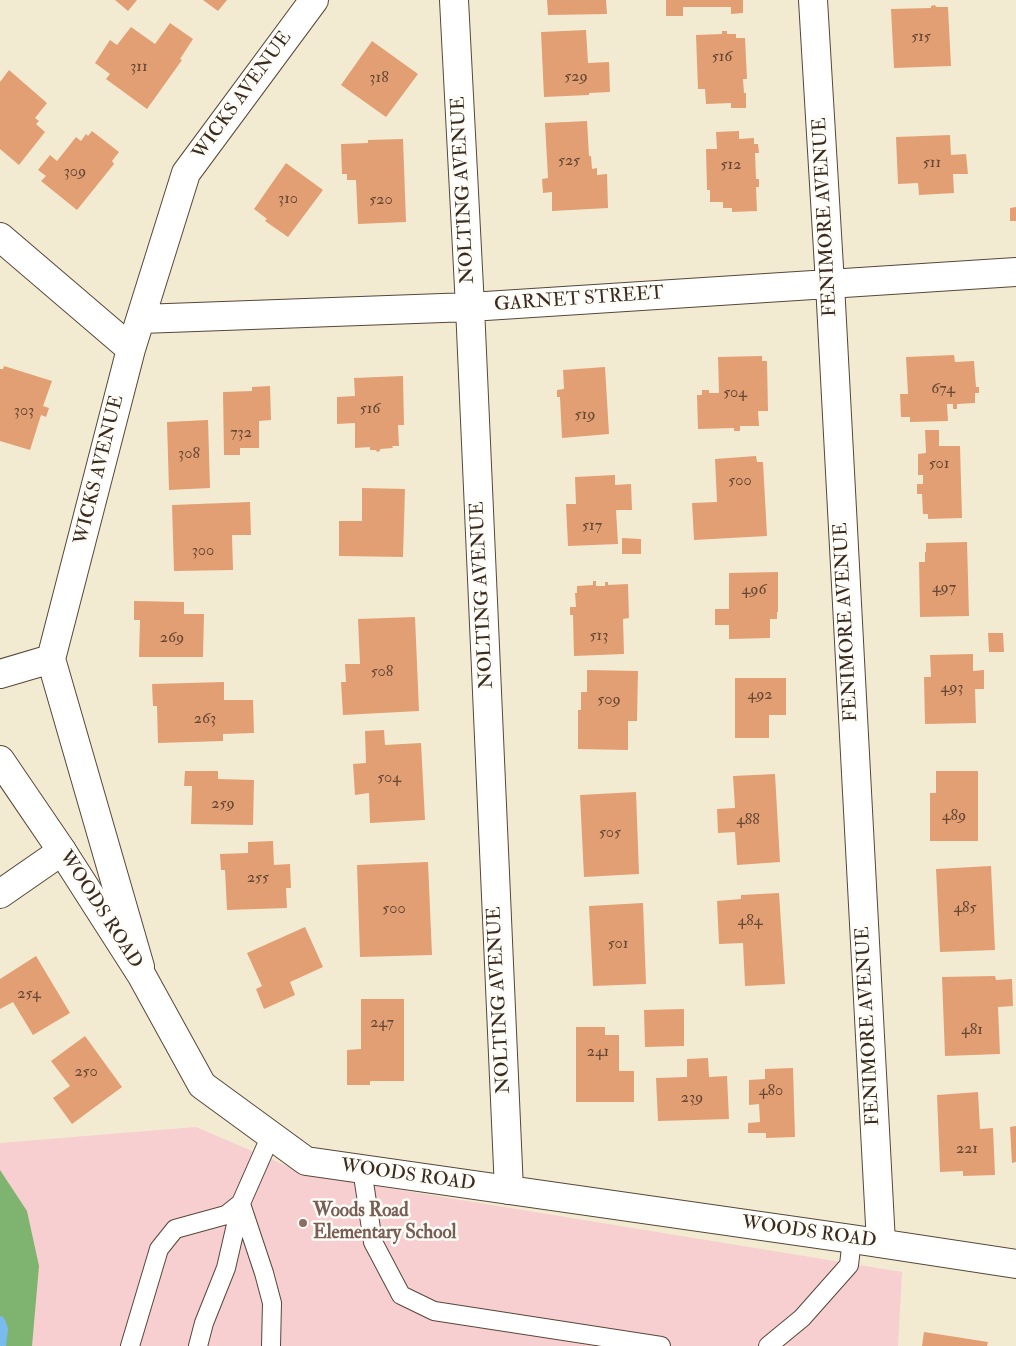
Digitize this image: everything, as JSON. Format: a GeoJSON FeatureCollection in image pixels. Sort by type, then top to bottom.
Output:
{"type":"FeatureCollection","features":[{"type":"Feature","properties":{"kind":"street","name":"WICKS AVENUE"},"geometry":{"type":"LineString","coordinates":[[52,659],[131,349],[186,173],[314,0]]}},
{"type":"Feature","properties":{"kind":"street","name":"NOLTING AVENUE"},"geometry":{"type":"LineString","coordinates":[[454,0],[470,307],[509,1190]]}},
{"type":"Feature","properties":{"kind":"street","name":"FENIMORE AVENUE"},"geometry":{"type":"LineString","coordinates":[[813,0],[830,284],[880,1243]]}},
{"type":"Feature","properties":{"kind":"street"},"geometry":{"type":"LineString","coordinates":[[0,237],[131,349]]}},
{"type":"Feature","properties":{"kind":"street","name":"GARNET STREET"},"geometry":{"type":"LineString","coordinates":[[141,319],[470,307],[1016,272]]}},
{"type":"Feature","properties":{"kind":"street"},"geometry":{"type":"LineString","coordinates":[[0,674],[52,659],[142,976]]}},
{"type":"Feature","properties":{"kind":"street","name":"WOODS ROAD"},"geometry":{"type":"LineString","coordinates":[[0,760],[62,851],[142,976],[202,1085],[306,1161],[1016,1264]]}},
{"type":"Feature","properties":{"kind":"street"},"geometry":{"type":"LineString","coordinates":[[0,894],[62,851]]}},
{"type":"Feature","properties":{"kind":"lane"},"geometry":{"type":"LineString","coordinates":[[198,1346],[204,1323],[226,1268],[241,1203],[271,1135]]}},
{"type":"Feature","properties":{"kind":"lane"},"geometry":{"type":"LineString","coordinates":[[362,1169],[373,1242],[401,1295],[434,1311],[661,1346]]}},
{"type":"Feature","properties":{"kind":"lane"},"geometry":{"type":"LineString","coordinates":[[130,1346],[159,1249],[175,1229],[226,1215],[241,1203]]}},
{"type":"Feature","properties":{"kind":"lane"},"geometry":{"type":"LineString","coordinates":[[241,1203],[272,1303],[271,1346]]}},
{"type":"Feature","properties":{"kind":"lane"},"geometry":{"type":"LineString","coordinates":[[768,1346],[802,1318],[849,1265],[852,1239]]}},
{"type":"Feature","properties":{"kind":"shaded area","name":"Woods Road Elementary School"},"geometry":{"type":"Polygon","coordinates":[[[196,1127],[308,1175],[902,1272],[898,1346],[0,1346],[0,1143],[196,1127]]]}},
{"type":"Feature","properties":{"kind":"green space"},"geometry":{"type":"Polygon","coordinates":[[[0,1170],[27,1211],[39,1266],[32,1346],[0,1346],[0,1170]]]}},
{"type":"Feature","properties":{"kind":"building"},"geometry":{"type":"Polygon","coordinates":[[[115,0],[137,0],[128,11],[115,0]]]}},
{"type":"Feature","properties":{"kind":"building"},"geometry":{"type":"Polygon","coordinates":[[[203,0],[227,0],[218,11],[203,0]]]}},
{"type":"Feature","properties":{"kind":"building"},"geometry":{"type":"Polygon","coordinates":[[[547,0],[606,0],[607,14],[548,15],[547,0]]]}},
{"type":"Feature","properties":{"kind":"building"},"geometry":{"type":"Polygon","coordinates":[[[666,0],[743,0],[743,13],[731,14],[731,7],[683,7],[683,16],[666,16],[666,0]]]}},
{"type":"Feature","properties":{"kind":"building"},"geometry":{"type":"Polygon","coordinates":[[[935,5],[936,7],[948,7],[951,66],[894,68],[891,9],[931,8],[931,6],[935,5]]]}},
{"type":"Feature","properties":{"kind":"building"},"geometry":{"type":"Polygon","coordinates":[[[170,23],[193,39],[180,59],[182,60],[147,109],[106,79],[110,74],[95,63],[110,40],[117,45],[131,27],[155,44],[170,23]]]}},
{"type":"Feature","properties":{"kind":"building"},"geometry":{"type":"Polygon","coordinates":[[[586,30],[588,63],[609,62],[610,92],[544,97],[541,32],[586,30]]]}},
{"type":"Feature","properties":{"kind":"building"},"geometry":{"type":"Polygon","coordinates":[[[722,31],[727,31],[727,34],[736,34],[736,38],[745,38],[747,79],[743,79],[744,93],[746,93],[746,108],[731,108],[731,103],[706,104],[705,89],[698,89],[696,35],[722,34],[722,31]]]}},
{"type":"Feature","properties":{"kind":"building"},"geometry":{"type":"Polygon","coordinates":[[[372,41],[418,74],[386,117],[341,85],[372,41]]]}},
{"type":"Feature","properties":{"kind":"building"},"geometry":{"type":"Polygon","coordinates":[[[9,70],[47,103],[35,118],[39,121],[36,124],[45,132],[19,165],[0,149],[0,82],[9,70]]]}},
{"type":"Feature","properties":{"kind":"building"},"geometry":{"type":"Polygon","coordinates":[[[587,121],[589,156],[591,156],[592,169],[597,168],[597,175],[607,174],[608,208],[552,211],[552,192],[543,193],[542,179],[548,178],[545,123],[587,121]]]}},
{"type":"Feature","properties":{"kind":"building"},"geometry":{"type":"Polygon","coordinates":[[[92,131],[119,152],[112,161],[114,164],[77,210],[41,181],[46,176],[38,170],[50,155],[57,161],[76,137],[81,141],[86,134],[88,136],[92,131]]]}},
{"type":"Feature","properties":{"kind":"building"},"geometry":{"type":"Polygon","coordinates":[[[739,131],[739,139],[754,138],[754,144],[758,144],[759,153],[755,153],[756,179],[759,179],[759,187],[756,187],[757,211],[732,212],[732,208],[723,208],[723,202],[710,202],[710,190],[707,190],[706,149],[717,149],[716,132],[739,131]]]}},
{"type":"Feature","properties":{"kind":"building"},"geometry":{"type":"Polygon","coordinates":[[[950,135],[951,155],[966,154],[968,174],[953,174],[954,193],[919,195],[918,183],[898,184],[896,137],[950,135]]]}},
{"type":"Feature","properties":{"kind":"building"},"geometry":{"type":"Polygon","coordinates":[[[403,139],[406,222],[358,224],[356,180],[347,180],[347,174],[342,174],[341,144],[368,143],[368,140],[403,139]]]}},
{"type":"Feature","properties":{"kind":"building"},"geometry":{"type":"Polygon","coordinates":[[[286,163],[323,190],[288,237],[265,221],[267,219],[254,209],[286,163]]]}},
{"type":"Feature","properties":{"kind":"building"},"geometry":{"type":"Polygon","coordinates":[[[1016,207],[1016,221],[1010,221],[1010,208],[1016,207]]]}},
{"type":"Feature","properties":{"kind":"building"},"geometry":{"type":"Polygon","coordinates":[[[954,355],[955,362],[974,361],[976,387],[979,387],[979,393],[975,393],[975,403],[957,404],[957,409],[953,409],[953,404],[947,404],[948,421],[910,422],[910,417],[901,417],[900,394],[908,394],[906,357],[954,355]]]}},
{"type":"Feature","properties":{"kind":"building"},"geometry":{"type":"Polygon","coordinates":[[[762,356],[762,361],[767,361],[768,411],[758,411],[759,426],[740,426],[740,431],[734,431],[734,428],[698,429],[697,395],[702,395],[702,390],[709,390],[709,393],[719,393],[718,357],[762,356]]]}},
{"type":"Feature","properties":{"kind":"building"},"geometry":{"type":"Polygon","coordinates":[[[4,366],[52,381],[43,406],[49,408],[46,417],[41,415],[30,450],[0,441],[0,369],[3,369],[4,366]]]}},
{"type":"Feature","properties":{"kind":"building"},"geometry":{"type":"Polygon","coordinates":[[[605,367],[609,434],[562,438],[560,397],[557,397],[557,390],[564,389],[563,370],[605,367]]]}},
{"type":"Feature","properties":{"kind":"building"},"geometry":{"type":"Polygon","coordinates":[[[403,376],[404,425],[398,425],[399,446],[380,449],[377,452],[376,450],[370,450],[370,447],[355,448],[355,423],[337,424],[337,397],[355,396],[354,378],[403,376]]]}},
{"type":"Feature","properties":{"kind":"building"},"geometry":{"type":"Polygon","coordinates":[[[270,386],[271,420],[259,421],[259,448],[240,448],[240,455],[224,455],[223,392],[252,391],[252,387],[270,386]]]}},
{"type":"Feature","properties":{"kind":"building"},"geometry":{"type":"Polygon","coordinates":[[[208,420],[210,488],[169,490],[167,422],[208,420]]]}},
{"type":"Feature","properties":{"kind":"building"},"geometry":{"type":"Polygon","coordinates":[[[925,430],[939,430],[939,446],[960,446],[962,518],[928,519],[928,514],[923,514],[922,494],[917,494],[917,484],[923,484],[923,475],[918,475],[918,454],[926,453],[925,430]]]}},
{"type":"Feature","properties":{"kind":"building"},"geometry":{"type":"Polygon","coordinates":[[[756,456],[757,462],[763,462],[767,536],[694,540],[692,503],[717,502],[715,459],[756,456]]]}},
{"type":"Feature","properties":{"kind":"building"},"geometry":{"type":"Polygon","coordinates":[[[615,475],[615,485],[631,484],[632,510],[616,510],[618,544],[568,546],[566,504],[576,504],[575,477],[615,475]]]}},
{"type":"Feature","properties":{"kind":"building"},"geometry":{"type":"Polygon","coordinates":[[[362,488],[405,489],[403,557],[339,556],[339,521],[362,521],[362,488]]]}},
{"type":"Feature","properties":{"kind":"building"},"geometry":{"type":"Polygon","coordinates":[[[250,502],[251,535],[232,535],[233,570],[174,571],[172,505],[250,502]]]}},
{"type":"Feature","properties":{"kind":"building"},"geometry":{"type":"Polygon","coordinates":[[[622,538],[641,539],[641,554],[622,554],[622,538]]]}},
{"type":"Feature","properties":{"kind":"building"},"geometry":{"type":"Polygon","coordinates":[[[967,542],[969,616],[920,617],[919,562],[925,562],[926,543],[967,542]]]}},
{"type":"Feature","properties":{"kind":"building"},"geometry":{"type":"Polygon","coordinates":[[[778,572],[778,612],[777,619],[770,619],[770,638],[729,639],[729,625],[715,625],[715,609],[729,609],[729,573],[778,572]]]}},
{"type":"Feature","properties":{"kind":"building"},"geometry":{"type":"Polygon","coordinates":[[[593,581],[596,581],[596,586],[605,586],[605,582],[608,582],[608,585],[628,584],[629,618],[623,619],[624,654],[574,656],[573,615],[570,615],[570,607],[576,607],[575,593],[577,593],[577,586],[593,585],[593,581]]]}},
{"type":"Feature","properties":{"kind":"building"},"geometry":{"type":"Polygon","coordinates":[[[134,601],[184,602],[184,614],[204,614],[203,657],[139,657],[140,620],[134,620],[134,601]]]}},
{"type":"Feature","properties":{"kind":"building"},"geometry":{"type":"Polygon","coordinates":[[[415,617],[419,711],[343,715],[341,682],[346,682],[345,664],[360,664],[358,619],[415,617]]]}},
{"type":"Feature","properties":{"kind":"building"},"geometry":{"type":"Polygon","coordinates":[[[988,633],[1003,633],[1004,652],[989,652],[988,633]]]}},
{"type":"Feature","properties":{"kind":"building"},"geometry":{"type":"Polygon","coordinates":[[[973,654],[973,671],[984,670],[984,689],[975,689],[976,723],[925,724],[924,677],[931,677],[930,655],[973,654]]]}},
{"type":"Feature","properties":{"kind":"building"},"geometry":{"type":"Polygon","coordinates":[[[587,670],[638,671],[637,721],[628,721],[628,750],[578,749],[578,710],[581,710],[581,692],[587,692],[587,670]]]}},
{"type":"Feature","properties":{"kind":"building"},"geometry":{"type":"Polygon","coordinates":[[[735,678],[786,678],[786,715],[769,715],[769,738],[735,738],[735,678]]]}},
{"type":"Feature","properties":{"kind":"building"},"geometry":{"type":"Polygon","coordinates":[[[224,682],[224,700],[253,700],[254,733],[223,734],[223,741],[158,743],[157,706],[153,706],[152,684],[224,682]]]}},
{"type":"Feature","properties":{"kind":"building"},"geometry":{"type":"Polygon","coordinates":[[[384,730],[385,745],[421,743],[425,820],[370,823],[369,793],[355,795],[353,764],[366,763],[365,731],[384,730]]]}},
{"type":"Feature","properties":{"kind":"building"},"geometry":{"type":"Polygon","coordinates":[[[185,771],[218,771],[218,779],[254,780],[253,825],[191,824],[192,786],[184,786],[185,771]]]}},
{"type":"Feature","properties":{"kind":"building"},"geometry":{"type":"Polygon","coordinates":[[[936,771],[978,771],[978,841],[930,841],[930,793],[936,793],[936,771]]]}},
{"type":"Feature","properties":{"kind":"building"},"geometry":{"type":"Polygon","coordinates":[[[775,774],[780,862],[737,865],[735,832],[718,833],[717,809],[735,808],[733,776],[775,774]]]}},
{"type":"Feature","properties":{"kind":"building"},"geometry":{"type":"Polygon","coordinates":[[[636,792],[639,874],[584,877],[580,795],[636,792]]]}},
{"type":"Feature","properties":{"kind":"building"},"geometry":{"type":"Polygon","coordinates":[[[273,841],[274,865],[290,864],[291,888],[286,888],[287,908],[227,910],[225,870],[221,870],[220,854],[248,853],[248,842],[273,841]]]}},
{"type":"Feature","properties":{"kind":"building"},"geometry":{"type":"Polygon","coordinates":[[[428,862],[432,955],[360,957],[357,865],[428,862]]]}},
{"type":"Feature","properties":{"kind":"building"},"geometry":{"type":"Polygon","coordinates":[[[991,866],[995,950],[940,952],[936,869],[991,866]]]}},
{"type":"Feature","properties":{"kind":"building"},"geometry":{"type":"Polygon","coordinates":[[[779,893],[785,984],[745,986],[743,943],[719,944],[717,901],[741,899],[741,895],[779,893]]]}},
{"type":"Feature","properties":{"kind":"building"},"geometry":{"type":"Polygon","coordinates":[[[643,903],[646,984],[593,986],[589,906],[643,903]]]}},
{"type":"Feature","properties":{"kind":"building"},"geometry":{"type":"Polygon","coordinates":[[[305,927],[323,967],[290,982],[295,995],[264,1009],[256,989],[262,986],[247,953],[305,927]]]}},
{"type":"Feature","properties":{"kind":"building"},"geometry":{"type":"Polygon","coordinates":[[[36,956],[70,1013],[33,1035],[13,1002],[0,1009],[0,979],[36,956]]]}},
{"type":"Feature","properties":{"kind":"building"},"geometry":{"type":"Polygon","coordinates":[[[995,976],[996,980],[1012,979],[1013,1006],[998,1007],[1000,1054],[945,1056],[942,977],[995,976]]]}},
{"type":"Feature","properties":{"kind":"building"},"geometry":{"type":"Polygon","coordinates":[[[361,999],[404,999],[404,1081],[370,1081],[370,1085],[347,1085],[347,1050],[361,1049],[361,999]]]}},
{"type":"Feature","properties":{"kind":"building"},"geometry":{"type":"Polygon","coordinates":[[[684,1009],[684,1046],[645,1047],[644,1010],[684,1009]]]}},
{"type":"Feature","properties":{"kind":"building"},"geometry":{"type":"Polygon","coordinates":[[[576,1027],[605,1027],[605,1035],[619,1035],[619,1071],[634,1071],[634,1102],[576,1102],[576,1027]]]}},
{"type":"Feature","properties":{"kind":"building"},"geometry":{"type":"Polygon","coordinates":[[[85,1036],[122,1087],[72,1124],[53,1098],[70,1086],[51,1061],[85,1036]]]}},
{"type":"Feature","properties":{"kind":"building"},"geometry":{"type":"Polygon","coordinates":[[[708,1058],[709,1077],[727,1076],[729,1119],[658,1121],[656,1078],[687,1077],[687,1059],[708,1058]]]}},
{"type":"Feature","properties":{"kind":"building"},"geometry":{"type":"Polygon","coordinates":[[[793,1068],[795,1137],[766,1138],[766,1133],[748,1133],[748,1123],[760,1122],[759,1104],[749,1105],[749,1080],[765,1079],[765,1069],[793,1068]]]}},
{"type":"Feature","properties":{"kind":"building"},"geometry":{"type":"Polygon","coordinates":[[[978,1092],[980,1129],[993,1128],[995,1175],[963,1176],[963,1171],[940,1172],[937,1095],[978,1092]]]}},
{"type":"Feature","properties":{"kind":"building"},"geometry":{"type":"Polygon","coordinates":[[[1016,1126],[1016,1162],[1012,1163],[1010,1127],[1016,1126]]]}},
{"type":"Feature","properties":{"kind":"building"},"geometry":{"type":"Polygon","coordinates":[[[924,1332],[988,1342],[987,1346],[922,1346],[924,1332]]]}},
{"type":"Feature","properties":{"kind":"waterway"},"geometry":{"type":"LineString","coordinates":[[0,1321],[3,1329],[1,1346]]}},
{"type":"Feature","properties":{"kind":"place","name":"Woods Road Elementary School"},"geometry":{"type":"Point","coordinates":[303,1223]}}]}
